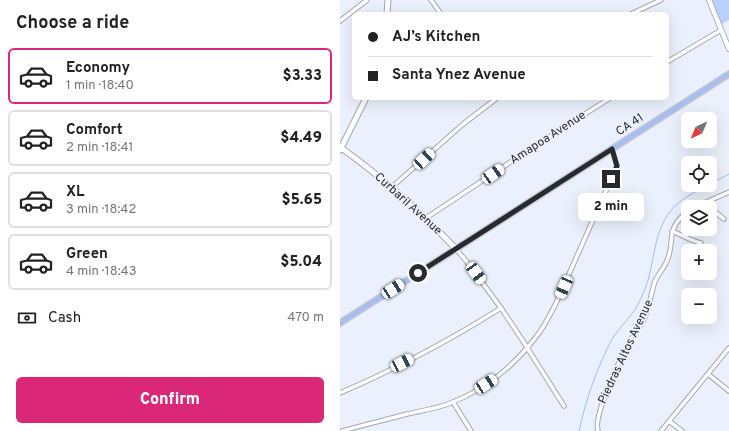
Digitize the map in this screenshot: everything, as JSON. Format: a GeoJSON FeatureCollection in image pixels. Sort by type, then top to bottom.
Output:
{"type":"FeatureCollection","features":[{"type":"Feature","properties":{"kind":"main road"},"geometry":{"type":"LineString","coordinates":[[387,12],[388,0]]}},
{"type":"Feature","properties":{"kind":"main road","name":"CA 41"},"geometry":{"type":"LineString","coordinates":[[340,323],[729,74]]}},
{"type":"Feature","properties":{"kind":"main road"},"geometry":{"type":"LineString","coordinates":[[340,148],[365,100]]}},
{"type":"Feature","properties":{"kind":"main road","name":"Curbaril Avenue"},"geometry":{"type":"LineString","coordinates":[[340,148],[392,188],[426,218],[456,249]]}},
{"type":"Feature","properties":{"kind":"street"},"geometry":{"type":"LineString","coordinates":[[340,21],[367,0]]}},
{"type":"Feature","properties":{"kind":"street"},"geometry":{"type":"LineString","coordinates":[[431,0],[440,12]]}},
{"type":"Feature","properties":{"kind":"street"},"geometry":{"type":"LineString","coordinates":[[635,12],[661,0]]}},
{"type":"Feature","properties":{"kind":"street"},"geometry":{"type":"LineString","coordinates":[[709,0],[729,49]]}},
{"type":"Feature","properties":{"kind":"street"},"geometry":{"type":"LineString","coordinates":[[669,61],[721,30]]}},
{"type":"Feature","properties":{"kind":"street"},"geometry":{"type":"LineString","coordinates":[[392,188],[462,124],[494,100]]}},
{"type":"Feature","properties":{"kind":"street","name":"Amapoa Avenue"},"geometry":{"type":"LineString","coordinates":[[426,218],[607,100]]}},
{"type":"Feature","properties":{"kind":"street"},"geometry":{"type":"LineString","coordinates":[[342,431],[432,409],[453,402],[474,392],[507,369],[527,348],[546,322],[558,301],[617,166],[612,149]]}},
{"type":"Feature","properties":{"kind":"street"},"geometry":{"type":"LineString","coordinates":[[710,200],[729,192]]}},
{"type":"Feature","properties":{"kind":"street"},"geometry":{"type":"LineString","coordinates":[[717,214],[724,219]]}},
{"type":"Feature","properties":{"kind":"street","name":"Piedras Altos Avenue"},"geometry":{"type":"LineString","coordinates":[[598,431],[596,426],[599,412],[626,347],[644,319],[649,308],[655,282],[667,261],[672,232],[675,225],[681,219]]}},
{"type":"Feature","properties":{"kind":"street"},"geometry":{"type":"LineString","coordinates":[[672,232],[684,236],[693,242],[701,243]]}},
{"type":"Feature","properties":{"kind":"street","name":"Curbaril Avenue"},"geometry":{"type":"LineString","coordinates":[[456,249],[501,308],[564,406]]}},
{"type":"Feature","properties":{"kind":"street"},"geometry":{"type":"LineString","coordinates":[[340,392],[391,369],[457,336],[501,308]]}},
{"type":"Feature","properties":{"kind":"street"},"geometry":{"type":"LineString","coordinates":[[661,431],[729,348]]}},
{"type":"Feature","properties":{"kind":"street"},"geometry":{"type":"LineString","coordinates":[[708,374],[729,391]]}},
{"type":"Feature","properties":{"kind":"street"},"geometry":{"type":"LineString","coordinates":[[453,402],[471,431]]}},
{"type":"Feature","properties":{"kind":"street"},"geometry":{"type":"LineString","coordinates":[[669,421],[682,431]]}},
{"type":"Feature","properties":{"kind":"shaded area"},"geometry":{"type":"Polygon","coordinates":[[[708,0],[729,0],[729,20],[723,23],[721,30],[708,0]]]}},
{"type":"Feature","properties":{"kind":"waterway"},"geometry":{"type":"LineString","coordinates":[[717,180],[729,174]]}},
{"type":"Feature","properties":{"kind":"waterway"},"geometry":{"type":"LineString","coordinates":[[579,431],[592,384],[612,339],[634,311],[644,291],[649,277],[661,227],[673,208],[682,200],[696,192]]}},
{"type":"Feature","properties":{"kind":"route"},"geometry":{"type":"LineString","coordinates":[[418,273],[612,149],[617,166],[611,179]]}}]}
